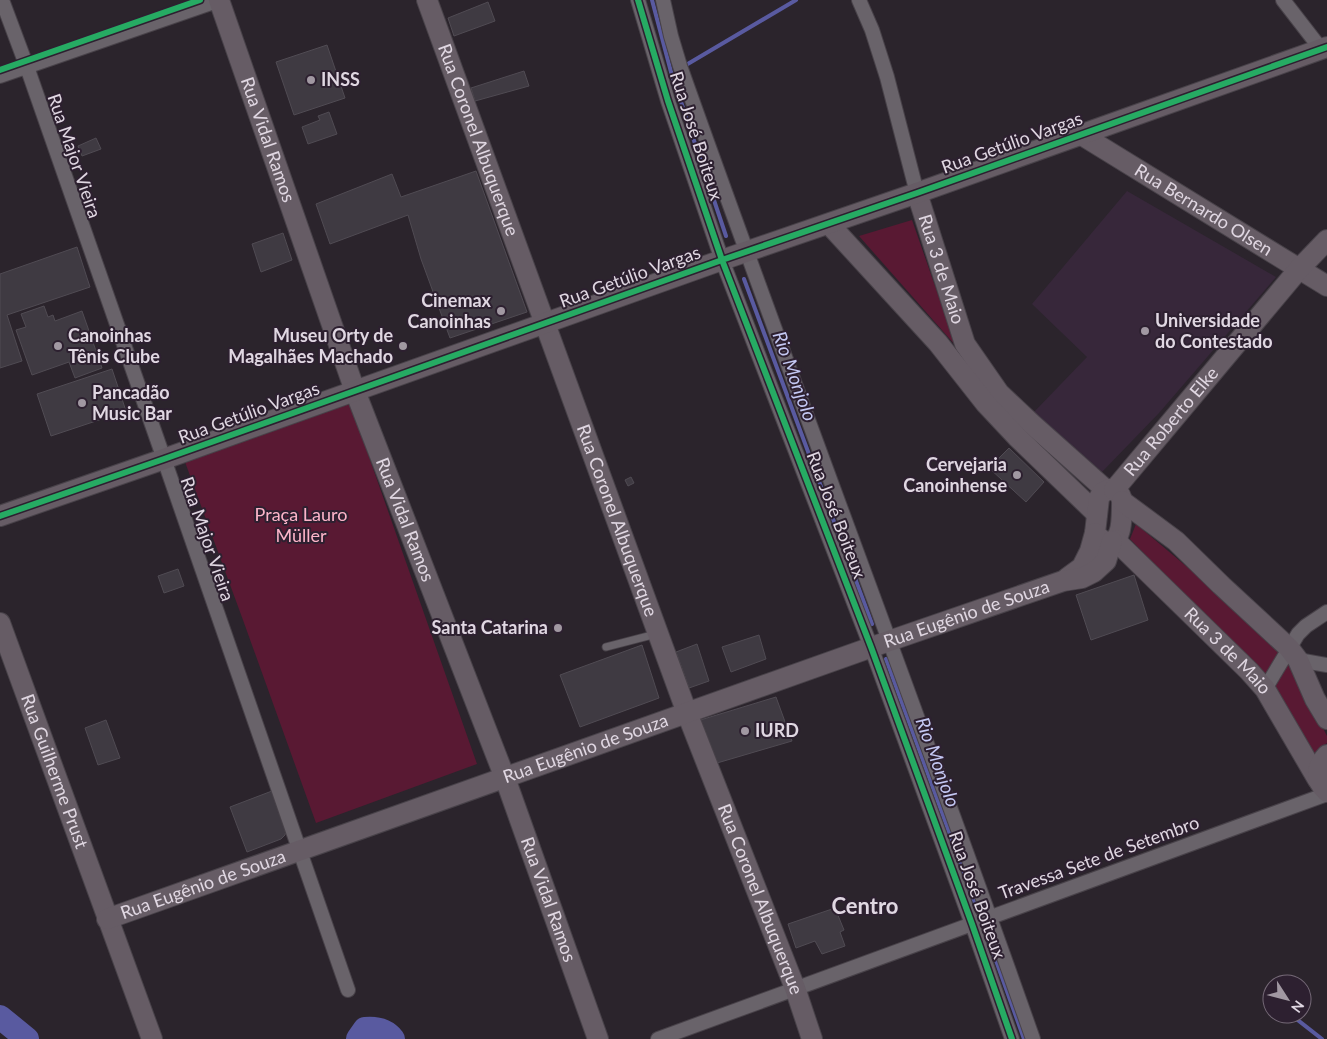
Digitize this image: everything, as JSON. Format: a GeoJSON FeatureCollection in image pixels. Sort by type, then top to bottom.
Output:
{"type":"FeatureCollection","features":[{"type":"Feature","properties":{"kind":"street","name":"Rua Major Vieira"},"geometry":{"type":"LineString","coordinates":[[2,0],[348,990]]}},
{"type":"Feature","properties":{"kind":"street"},"geometry":{"type":"LineString","coordinates":[[0,76],[220,0]]}},
{"type":"Feature","properties":{"kind":"street","name":"Rua Vidal Ramos"},"geometry":{"type":"LineString","coordinates":[[220,0],[355,391],[505,778],[598,1039]]}},
{"type":"Feature","properties":{"kind":"street","name":"Rua Coronel Albuquerque"},"geometry":{"type":"LineString","coordinates":[[427,0],[658,633],[795,988],[812,1039]]}},
{"type":"Feature","properties":{"kind":"street","name":"Rua José Boiteux"},"geometry":{"type":"LineString","coordinates":[[638,0],[668,101],[722,260],[991,918],[1034,1039]]}},
{"type":"Feature","properties":{"kind":"street","name":"Rua José Boiteux"},"geometry":{"type":"LineString","coordinates":[[663,0],[680,66],[880,644],[1012,1039]]}},
{"type":"Feature","properties":{"kind":"street","name":"Rua 3 de Maio"},"geometry":{"type":"LineString","coordinates":[[859,0],[872,30],[887,76],[917,193],[965,344],[1000,392],[1032,425],[1114,494],[1176,542],[1294,654],[1315,699],[1327,719]]}},
{"type":"Feature","properties":{"kind":"street"},"geometry":{"type":"LineString","coordinates":[[1283,0],[1324,48]]}},
{"type":"Feature","properties":{"kind":"street","name":"Rua Getúlio Vargas"},"geometry":{"type":"LineString","coordinates":[[0,516],[1324,48]]}},
{"type":"Feature","properties":{"kind":"street","name":"Rua Bernardo Olsen"},"geometry":{"type":"LineString","coordinates":[[1080,134],[1327,286]]}},
{"type":"Feature","properties":{"kind":"street","name":"Rua 3 de Maio"},"geometry":{"type":"LineString","coordinates":[[829,224],[938,342],[986,404],[1049,468],[1105,532],[1249,671],[1265,689],[1324,788]]}},
{"type":"Feature","properties":{"kind":"street","name":"Rua Roberto Elke"},"geometry":{"type":"LineString","coordinates":[[1105,532],[1099,498],[1102,493],[1114,494],[1299,269],[1327,240]]}},
{"type":"Feature","properties":{"kind":"street"},"geometry":{"type":"LineString","coordinates":[[946,353],[965,344]]}},
{"type":"Feature","properties":{"kind":"street"},"geometry":{"type":"LineString","coordinates":[[1049,468],[1063,452]]}},
{"type":"Feature","properties":{"kind":"street"},"geometry":{"type":"LineString","coordinates":[[1105,532],[1120,532],[1114,494]]}},
{"type":"Feature","properties":{"kind":"street","name":"Rua Eugênio de Souza"},"geometry":{"type":"LineString","coordinates":[[107,919],[880,644],[1063,581],[1082,567],[1090,551],[1105,532]]}},
{"type":"Feature","properties":{"kind":"street"},"geometry":{"type":"LineString","coordinates":[[1265,689],[1294,654],[1298,634],[1306,626],[1327,612]]}},
{"type":"Feature","properties":{"kind":"street","name":"Rua Guilherme Prust"},"geometry":{"type":"LineString","coordinates":[[0,623],[152,1039]]}},
{"type":"Feature","properties":{"kind":"street"},"geometry":{"type":"LineString","coordinates":[[1294,654],[1327,666]]}},
{"type":"Feature","properties":{"kind":"street"},"geometry":{"type":"LineString","coordinates":[[1324,788],[1318,770],[1321,761],[1327,755]]}},
{"type":"Feature","properties":{"kind":"street","name":"Travessa Sete de Setembro"},"geometry":{"type":"LineString","coordinates":[[658,1039],[991,918],[1324,788]]}},
{"type":"Feature","properties":{"kind":"lane"},"geometry":{"type":"LineString","coordinates":[[606,647],[658,633]]}},
{"type":"Feature","properties":{"kind":"shaded area","name":"Universidade do Contestado"},"geometry":{"type":"Polygon","coordinates":[[[1127,191],[1276,277],[1159,413],[1102,472],[1034,412],[1087,357],[1032,304],[1127,191]]]}},
{"type":"Feature","properties":{"kind":"green space"},"geometry":{"type":"Polygon","coordinates":[[[912,220],[956,346],[859,236],[912,220]]]}},
{"type":"Feature","properties":{"kind":"green space","name":"Praça Lauro Müller"},"geometry":{"type":"Polygon","coordinates":[[[350,403],[477,764],[316,823],[185,462],[350,403]]]}},
{"type":"Feature","properties":{"kind":"green space"},"geometry":{"type":"Polygon","coordinates":[[[1136,524],[1280,645],[1327,736],[1327,743],[1313,754],[1247,659],[1130,539],[1136,524]]]}},
{"type":"Feature","properties":{"kind":"building"},"geometry":{"type":"Polygon","coordinates":[[[488,2],[495,21],[454,36],[448,18],[488,2]]]}},
{"type":"Feature","properties":{"kind":"building","name":"INSS"},"geometry":{"type":"Polygon","coordinates":[[[327,45],[345,98],[294,115],[276,62],[327,45]]]}},
{"type":"Feature","properties":{"kind":"building"},"geometry":{"type":"Polygon","coordinates":[[[524,71],[529,86],[475,101],[471,88],[524,71]]]}},
{"type":"Feature","properties":{"kind":"building"},"geometry":{"type":"Polygon","coordinates":[[[329,112],[337,134],[308,144],[302,127],[320,120],[318,116],[329,112]]]}},
{"type":"Feature","properties":{"kind":"building"},"geometry":{"type":"Polygon","coordinates":[[[96,138],[101,149],[82,156],[78,146],[96,138]]]}},
{"type":"Feature","properties":{"kind":"building"},"geometry":{"type":"Polygon","coordinates":[[[476,171],[527,312],[450,338],[421,259],[408,215],[330,244],[316,204],[392,174],[401,197],[476,171]]]}},
{"type":"Feature","properties":{"kind":"building"},"geometry":{"type":"Polygon","coordinates":[[[283,233],[292,260],[261,272],[252,244],[283,233]]]}},
{"type":"Feature","properties":{"kind":"building"},"geometry":{"type":"Polygon","coordinates":[[[77,247],[90,287],[7,315],[22,361],[0,368],[0,274],[77,247]]]}},
{"type":"Feature","properties":{"kind":"building","name":"Canoinhas Tênis Clube"},"geometry":{"type":"Polygon","coordinates":[[[44,306],[48,317],[53,315],[55,321],[82,311],[102,368],[75,378],[69,362],[32,375],[16,330],[26,327],[21,314],[44,306]]]}},
{"type":"Feature","properties":{"kind":"building","name":"Pancadão Music Bar"},"geometry":{"type":"Polygon","coordinates":[[[112,369],[126,411],[51,436],[37,394],[112,369]]]}},
{"type":"Feature","properties":{"kind":"building","name":"Cervejaria Canoinhense"},"geometry":{"type":"Polygon","coordinates":[[[1009,448],[1044,482],[1026,502],[989,468],[1009,448]]]}},
{"type":"Feature","properties":{"kind":"building"},"geometry":{"type":"Polygon","coordinates":[[[631,477],[634,483],[628,486],[625,480],[631,477]]]}},
{"type":"Feature","properties":{"kind":"building"},"geometry":{"type":"Polygon","coordinates":[[[178,569],[184,586],[164,593],[158,576],[178,569]]]}},
{"type":"Feature","properties":{"kind":"building"},"geometry":{"type":"Polygon","coordinates":[[[1134,575],[1148,620],[1091,640],[1076,595],[1134,575]]]}},
{"type":"Feature","properties":{"kind":"building"},"geometry":{"type":"Polygon","coordinates":[[[759,635],[766,659],[731,672],[722,647],[759,635]]]}},
{"type":"Feature","properties":{"kind":"building"},"geometry":{"type":"Polygon","coordinates":[[[697,644],[709,681],[689,688],[676,652],[697,644]]]}},
{"type":"Feature","properties":{"kind":"building"},"geometry":{"type":"Polygon","coordinates":[[[642,645],[659,698],[580,727],[560,675],[642,645]]]}},
{"type":"Feature","properties":{"kind":"building","name":"IURD"},"geometry":{"type":"Polygon","coordinates":[[[776,697],[792,741],[717,763],[697,721],[776,697]]]}},
{"type":"Feature","properties":{"kind":"building"},"geometry":{"type":"Polygon","coordinates":[[[106,720],[120,758],[98,765],[85,728],[106,720]]]}},
{"type":"Feature","properties":{"kind":"building"},"geometry":{"type":"Polygon","coordinates":[[[272,791],[286,830],[285,835],[281,839],[247,852],[230,807],[272,791]]]}},
{"type":"Feature","properties":{"kind":"building"},"geometry":{"type":"Polygon","coordinates":[[[835,908],[844,930],[840,932],[845,946],[822,954],[815,941],[796,948],[788,924],[835,908]]]}},
{"type":"Feature","properties":{"kind":"waterway","name":"Rio Monjolo"},"geometry":{"type":"LineString","coordinates":[[652,0],[671,72],[726,236]]}},
{"type":"Feature","properties":{"kind":"waterway"},"geometry":{"type":"LineString","coordinates":[[686,65],[796,0]]}},
{"type":"Feature","properties":{"kind":"waterway","name":"Rio Monjolo"},"geometry":{"type":"LineString","coordinates":[[744,279],[872,624]]}},
{"type":"Feature","properties":{"kind":"waterway","name":"Rio Monjolo"},"geometry":{"type":"LineString","coordinates":[[886,659],[975,903]]}},
{"type":"Feature","properties":{"kind":"waterway","name":"Rio Monjolo"},"geometry":{"type":"LineString","coordinates":[[988,938],[1024,1039]]}},
{"type":"Feature","properties":{"kind":"waterway"},"geometry":{"type":"LineString","coordinates":[[0,1017],[27,1039]]}},
{"type":"Feature","properties":{"kind":"waterway"},"geometry":{"type":"LineString","coordinates":[[1303,1024],[1322,1039]]}},
{"type":"Feature","properties":{"kind":"waterway"},"geometry":{"type":"LineString","coordinates":[[358,1039],[365,1029],[377,1029],[393,1039]]}},
{"type":"Feature","properties":{"kind":"cycle path"},"geometry":{"type":"LineString","coordinates":[[0,70],[200,0]]}},
{"type":"Feature","properties":{"kind":"cycle path"},"geometry":{"type":"LineString","coordinates":[[638,0],[668,101],[722,260],[871,647],[1012,1039]]}},
{"type":"Feature","properties":{"kind":"cycle path"},"geometry":{"type":"LineString","coordinates":[[0,516],[1327,47]]}},
{"type":"Feature","properties":{"kind":"place","name":"INSS"},"geometry":{"type":"Point","coordinates":[311,80]}},
{"type":"Feature","properties":{"kind":"place","name":"Cinemax Canoinhas"},"geometry":{"type":"Point","coordinates":[501,311]}},
{"type":"Feature","properties":{"kind":"place","name":"Universidade do Contestado"},"geometry":{"type":"Point","coordinates":[1145,331]}},
{"type":"Feature","properties":{"kind":"place","name":"Canoinhas Tênis Clube"},"geometry":{"type":"Point","coordinates":[58,346]}},
{"type":"Feature","properties":{"kind":"place","name":"Museu Orty de Magalhães Machado"},"geometry":{"type":"Point","coordinates":[403,346]}},
{"type":"Feature","properties":{"kind":"place","name":"Pancadão Music Bar"},"geometry":{"type":"Point","coordinates":[82,403]}},
{"type":"Feature","properties":{"kind":"place","name":"Cervejaria Canoinhense"},"geometry":{"type":"Point","coordinates":[1017,475]}},
{"type":"Feature","properties":{"kind":"place","name":"Santa Catarina"},"geometry":{"type":"Point","coordinates":[558,628]}},
{"type":"Feature","properties":{"kind":"place","name":"IURD"},"geometry":{"type":"Point","coordinates":[745,731]}},
{"type":"Feature","properties":{"kind":"district","name":"Centro"},"geometry":{"type":"Point","coordinates":[865,906]}}]}
